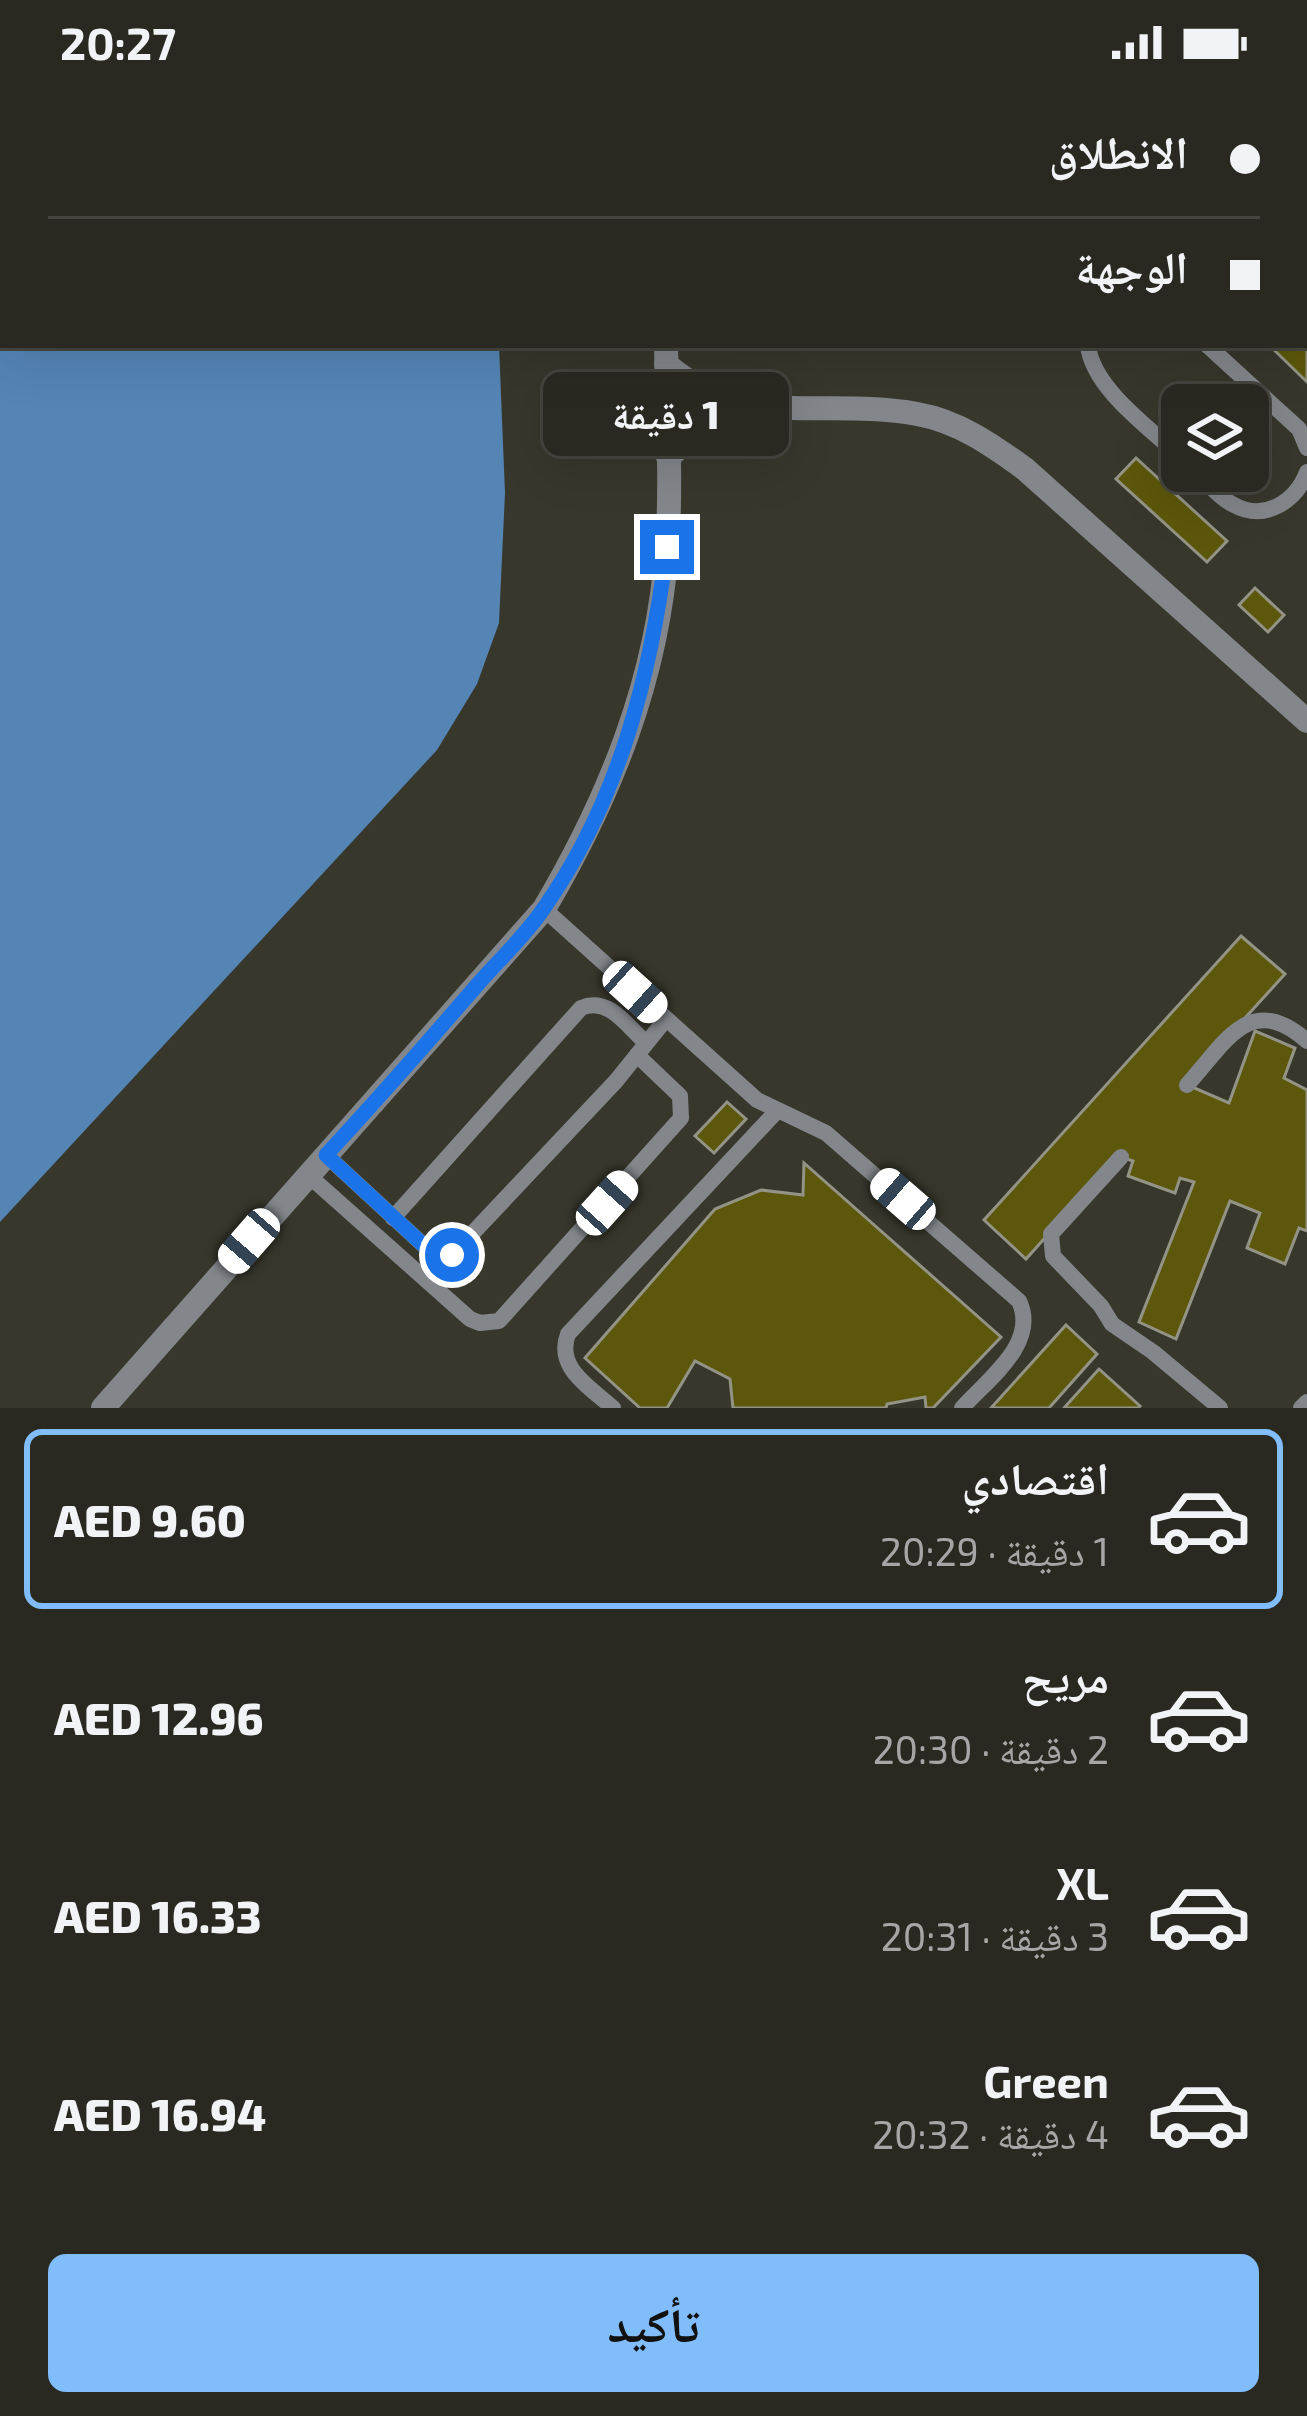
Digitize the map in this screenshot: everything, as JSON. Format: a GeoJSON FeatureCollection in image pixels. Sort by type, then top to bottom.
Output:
{"type":"FeatureCollection","features":[{"type":"Feature","properties":{"kind":"street"},"geometry":{"type":"LineString","coordinates":[[666,354],[711,394],[765,408],[919,414],[988,442],[1025,469],[1307,721]]}},
{"type":"Feature","properties":{"kind":"street"},"geometry":{"type":"LineString","coordinates":[[103,1408],[544,909],[582,844],[614,776],[657,631],[667,547],[666,354]]}},
{"type":"Feature","properties":{"kind":"street"},"geometry":{"type":"LineString","coordinates":[[668,457],[712,421],[765,408]]}},
{"type":"Feature","properties":{"kind":"lane"},"geometry":{"type":"LineString","coordinates":[[1088,348],[1091,366],[1102,382],[1161,438]]}},
{"type":"Feature","properties":{"kind":"lane"},"geometry":{"type":"LineString","coordinates":[[1210,348],[1299,428],[1307,448]]}},
{"type":"Feature","properties":{"kind":"lane"},"geometry":{"type":"LineString","coordinates":[[1218,492],[1229,503],[1257,511],[1285,502],[1299,489],[1307,472]]}},
{"type":"Feature","properties":{"kind":"lane"},"geometry":{"type":"LineString","coordinates":[[544,909],[776,1112],[815,1126],[833,1139],[1019,1301],[1025,1314],[1020,1342],[962,1408]]}},
{"type":"Feature","properties":{"kind":"lane"},"geometry":{"type":"LineString","coordinates":[[307,1174],[470,1319],[489,1324],[506,1316],[681,1118],[680,1096],[606,1006],[581,1008],[393,1218]]}},
{"type":"Feature","properties":{"kind":"lane"},"geometry":{"type":"LineString","coordinates":[[1187,1085],[1246,1022],[1263,1017],[1281,1020],[1307,1041]]}},
{"type":"Feature","properties":{"kind":"lane"},"geometry":{"type":"LineString","coordinates":[[425,1280],[443,1257],[459,1250],[666,1019]]}},
{"type":"Feature","properties":{"kind":"lane"},"geometry":{"type":"LineString","coordinates":[[613,1408],[568,1366],[564,1356],[568,1334],[776,1112]]}},
{"type":"Feature","properties":{"kind":"lane"},"geometry":{"type":"LineString","coordinates":[[326,1155],[432,1253],[443,1257]]}},
{"type":"Feature","properties":{"kind":"lane"},"geometry":{"type":"LineString","coordinates":[[1121,1156],[1051,1234],[1053,1256],[1121,1334],[1153,1352],[1216,1405]]}},
{"type":"Feature","properties":{"kind":"water"},"geometry":{"type":"Polygon","coordinates":[[[0,348],[499,348],[505,493],[499,623],[477,684],[437,750],[0,1222],[0,348]]]}},
{"type":"Feature","properties":{"kind":"building"},"geometry":{"type":"Polygon","coordinates":[[[1272,348],[1307,348],[1307,382],[1272,348]]]}},
{"type":"Feature","properties":{"kind":"building"},"geometry":{"type":"Polygon","coordinates":[[[1136,458],[1161,481],[1161,492],[1173,492],[1227,541],[1207,562],[1116,479],[1136,458]]]}},
{"type":"Feature","properties":{"kind":"building"},"geometry":{"type":"Polygon","coordinates":[[[1255,588],[1284,615],[1268,632],[1239,605],[1255,588]]]}},
{"type":"Feature","properties":{"kind":"building"},"geometry":{"type":"Polygon","coordinates":[[[1241,936],[1285,974],[1185,1084],[1229,1103],[1255,1031],[1295,1048],[1284,1078],[1307,1090],[1307,1231],[1299,1228],[1285,1264],[1247,1248],[1260,1213],[1230,1201],[1176,1339],[1139,1322],[1194,1182],[1180,1178],[1175,1193],[1128,1176],[1133,1161],[1118,1156],[1026,1259],[984,1220],[1241,936]]]}},
{"type":"Feature","properties":{"kind":"building"},"geometry":{"type":"Polygon","coordinates":[[[727,1102],[746,1119],[714,1153],[695,1136],[727,1102]]]}},
{"type":"Feature","properties":{"kind":"building"},"geometry":{"type":"Polygon","coordinates":[[[804,1163],[1001,1337],[933,1408],[926,1408],[925,1397],[886,1408],[733,1408],[730,1379],[695,1361],[667,1408],[640,1408],[585,1358],[715,1209],[761,1190],[803,1195],[804,1163]]]}},
{"type":"Feature","properties":{"kind":"building"},"geometry":{"type":"Polygon","coordinates":[[[1066,1325],[1097,1354],[1049,1408],[991,1408],[1066,1325]]]}},
{"type":"Feature","properties":{"kind":"building"},"geometry":{"type":"Polygon","coordinates":[[[1099,1369],[1140,1406],[1064,1408],[1099,1369]]]}},
{"type":"Feature","properties":{"kind":"route"},"geometry":{"type":"LineString","coordinates":[[452,1255],[432,1253],[326,1155],[544,909],[582,844],[614,776],[639,704],[657,631],[667,547]]}}]}
